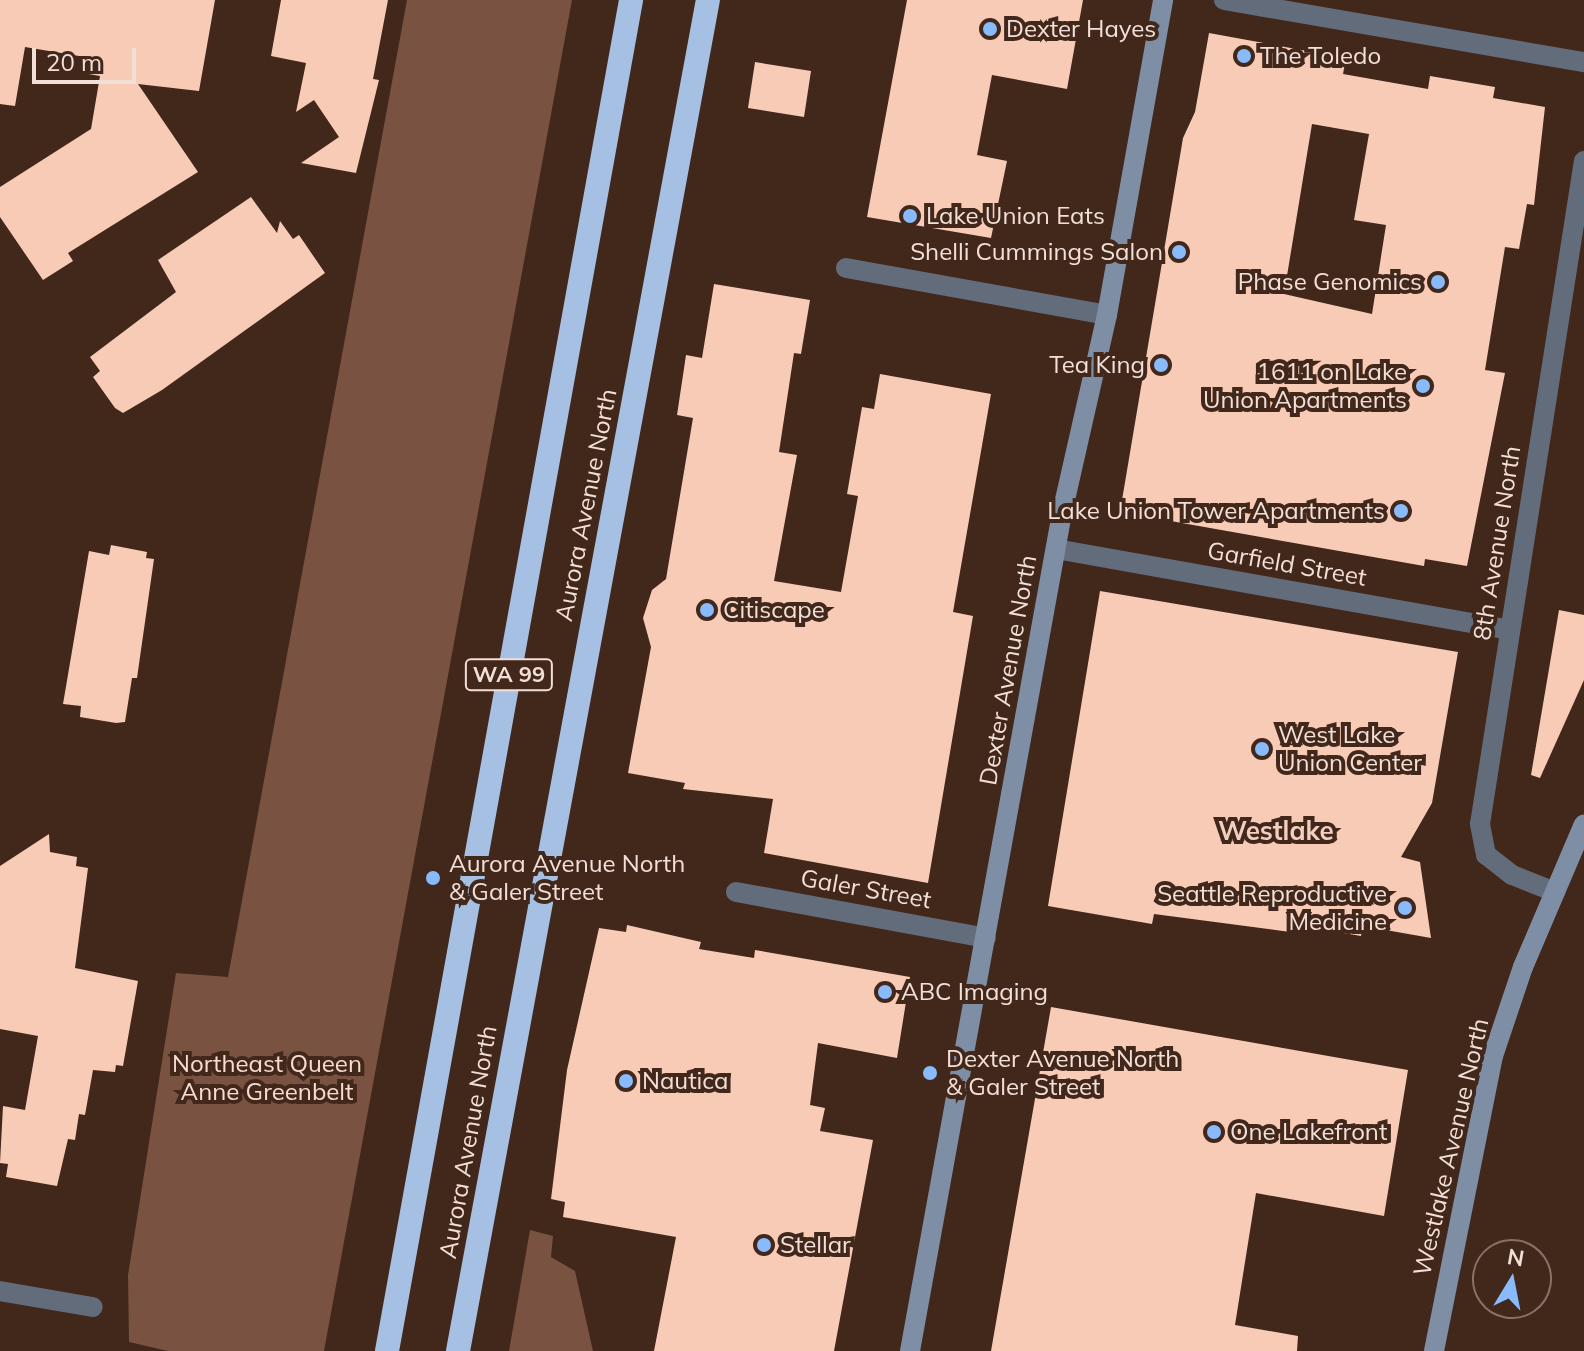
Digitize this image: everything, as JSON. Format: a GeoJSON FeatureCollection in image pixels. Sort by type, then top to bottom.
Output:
{"type":"FeatureCollection","features":[{"type":"Feature","properties":{"kind":"highway","name":"Aurora Avenue North"},"geometry":{"type":"LineString","coordinates":[[387,1351],[631,0]]}},
{"type":"Feature","properties":{"kind":"highway","name":"Aurora Avenue North"},"geometry":{"type":"LineString","coordinates":[[458,1351],[708,0]]}},
{"type":"Feature","properties":{"kind":"main road","name":"Dexter Avenue North"},"geometry":{"type":"LineString","coordinates":[[910,1351],[1056,549],[1107,315],[1163,0]]}},
{"type":"Feature","properties":{"kind":"main road","name":"Westlake Avenue North"},"geometry":{"type":"LineString","coordinates":[[1434,1351],[1493,1056],[1584,824]]}},
{"type":"Feature","properties":{"kind":"street"},"geometry":{"type":"LineString","coordinates":[[1224,0],[1584,62]]}},
{"type":"Feature","properties":{"kind":"street","name":"8th Avenue North"},"geometry":{"type":"LineString","coordinates":[[1555,892],[1512,875],[1486,855],[1480,824],[1584,161]]}},
{"type":"Feature","properties":{"kind":"street"},"geometry":{"type":"LineString","coordinates":[[846,268],[1107,315]]}},
{"type":"Feature","properties":{"kind":"street","name":"Garfield Street"},"geometry":{"type":"LineString","coordinates":[[1056,549],[1510,630]]}},
{"type":"Feature","properties":{"kind":"street","name":"Galer Street"},"geometry":{"type":"LineString","coordinates":[[736,892],[986,938]]}},
{"type":"Feature","properties":{"kind":"street"},"geometry":{"type":"LineString","coordinates":[[0,1291],[93,1307]]}},
{"type":"Feature","properties":{"kind":"green space","name":"Northeast Queen Anne Greenbelt"},"geometry":{"type":"Polygon","coordinates":[[[407,0],[572,0],[324,1351],[168,1351],[129,1342],[128,1275],[176,973],[228,977],[407,0]]]}},
{"type":"Feature","properties":{"kind":"green space"},"geometry":{"type":"Polygon","coordinates":[[[530,1230],[553,1236],[551,1257],[575,1271],[593,1351],[509,1351],[530,1230]]]}},
{"type":"Feature","properties":{"kind":"building"},"geometry":{"type":"Polygon","coordinates":[[[0,0],[215,0],[199,91],[138,84],[198,172],[68,253],[73,261],[43,280],[0,217],[0,187],[91,129],[100,76],[83,73],[85,57],[25,47],[15,106],[0,104],[0,0]]]}},
{"type":"Feature","properties":{"kind":"building"},"geometry":{"type":"Polygon","coordinates":[[[281,0],[388,0],[373,79],[379,80],[356,173],[301,163],[339,137],[314,100],[296,112],[306,63],[271,56],[281,0]]]}},
{"type":"Feature","properties":{"kind":"building"},"geometry":{"type":"Polygon","coordinates":[[[907,0],[1083,0],[1067,89],[992,75],[977,155],[1007,161],[991,238],[867,217],[907,0]]]}},
{"type":"Feature","properties":{"kind":"building"},"geometry":{"type":"Polygon","coordinates":[[[1209,33],[1346,58],[1343,74],[1428,89],[1430,76],[1495,87],[1493,98],[1545,107],[1534,205],[1527,204],[1519,249],[1505,247],[1485,370],[1505,373],[1467,566],[1425,559],[1424,566],[1120,512],[1183,138],[1195,112],[1209,33]],[[1312,124],[1284,294],[1372,314],[1386,225],[1354,220],[1369,134],[1312,124]]]}},
{"type":"Feature","properties":{"kind":"building"},"geometry":{"type":"Polygon","coordinates":[[[755,62],[811,71],[804,117],[748,108],[755,62]]]}},
{"type":"Feature","properties":{"kind":"building"},"geometry":{"type":"Polygon","coordinates":[[[251,197],[277,233],[280,221],[293,239],[299,235],[325,273],[162,390],[123,413],[115,408],[93,377],[100,371],[90,357],[176,292],[158,260],[251,197]]]}},
{"type":"Feature","properties":{"kind":"building"},"geometry":{"type":"Polygon","coordinates":[[[714,284],[810,300],[801,354],[794,353],[779,452],[797,455],[774,581],[841,592],[858,496],[847,494],[862,407],[874,409],[880,374],[991,394],[953,612],[973,616],[928,883],[764,853],[773,799],[683,789],[685,783],[628,773],[651,647],[643,618],[652,590],[666,579],[693,418],[677,415],[686,355],[702,358],[714,284]]]}},
{"type":"Feature","properties":{"kind":"building"},"geometry":{"type":"Polygon","coordinates":[[[111,545],[147,552],[146,558],[154,559],[137,678],[132,678],[125,722],[116,723],[80,717],[81,706],[63,704],[89,551],[109,555],[111,545]]]}},
{"type":"Feature","properties":{"kind":"building","name":"West Lake Union Center"},"geometry":{"type":"Polygon","coordinates":[[[1100,591],[1458,652],[1432,803],[1401,857],[1420,862],[1431,938],[1363,926],[1361,936],[1291,924],[1290,932],[1154,914],[1152,924],[1048,906],[1100,591]]]}},
{"type":"Feature","properties":{"kind":"building"},"geometry":{"type":"Polygon","coordinates":[[[1559,610],[1584,615],[1584,680],[1540,778],[1531,775],[1559,610]]]}},
{"type":"Feature","properties":{"kind":"building"},"geometry":{"type":"Polygon","coordinates":[[[49,834],[50,852],[77,857],[76,866],[88,868],[75,968],[138,981],[123,1066],[116,1065],[115,1072],[93,1070],[85,1115],[79,1114],[75,1140],[68,1139],[57,1186],[6,1177],[8,1164],[0,1163],[3,1106],[25,1110],[38,1036],[0,1029],[0,866],[49,834]]]}},
{"type":"Feature","properties":{"kind":"building"},"geometry":{"type":"Polygon","coordinates":[[[627,925],[701,942],[699,949],[754,958],[755,950],[910,977],[897,1058],[818,1043],[810,1105],[825,1108],[820,1131],[873,1140],[834,1351],[654,1351],[676,1237],[563,1217],[565,1202],[551,1199],[567,1070],[599,928],[626,932],[627,925]]]}},
{"type":"Feature","properties":{"kind":"building","name":"One Lakefront"},"geometry":{"type":"Polygon","coordinates":[[[1051,1007],[1408,1070],[1384,1216],[1256,1193],[1235,1325],[1298,1336],[1297,1351],[991,1351],[1051,1007]]]}},
{"type":"Feature","properties":{"kind":"place","name":"Dexter Hayes"},"geometry":{"type":"Point","coordinates":[990,29]}},
{"type":"Feature","properties":{"kind":"place","name":"The Toledo"},"geometry":{"type":"Point","coordinates":[1244,56]}},
{"type":"Feature","properties":{"kind":"place","name":"Lake Union Eats"},"geometry":{"type":"Point","coordinates":[910,216]}},
{"type":"Feature","properties":{"kind":"place","name":"Shelli Cummings Salon"},"geometry":{"type":"Point","coordinates":[1179,252]}},
{"type":"Feature","properties":{"kind":"place","name":"Phase Genomics"},"geometry":{"type":"Point","coordinates":[1438,282]}},
{"type":"Feature","properties":{"kind":"place","name":"Tea King"},"geometry":{"type":"Point","coordinates":[1161,365]}},
{"type":"Feature","properties":{"kind":"place","name":"1611 on Lake Union Apartments"},"geometry":{"type":"Point","coordinates":[1423,386]}},
{"type":"Feature","properties":{"kind":"place","name":"Lake Union Tower Apartments"},"geometry":{"type":"Point","coordinates":[1401,511]}},
{"type":"Feature","properties":{"kind":"place","name":"Citiscape"},"geometry":{"type":"Point","coordinates":[707,610]}},
{"type":"Feature","properties":{"kind":"place","name":"West Lake Union Center"},"geometry":{"type":"Point","coordinates":[1262,749]}},
{"type":"Feature","properties":{"kind":"place","name":"Aurora Avenue North & Galer Street"},"geometry":{"type":"Point","coordinates":[433,878]}},
{"type":"Feature","properties":{"kind":"place","name":"Seattle Reproductive Medicine"},"geometry":{"type":"Point","coordinates":[1405,908]}},
{"type":"Feature","properties":{"kind":"place","name":"ABC Imaging"},"geometry":{"type":"Point","coordinates":[885,992]}},
{"type":"Feature","properties":{"kind":"place","name":"Dexter Avenue North & Galer Street"},"geometry":{"type":"Point","coordinates":[930,1073]}},
{"type":"Feature","properties":{"kind":"place","name":"Nautica"},"geometry":{"type":"Point","coordinates":[626,1081]}},
{"type":"Feature","properties":{"kind":"place","name":"One Lakefront"},"geometry":{"type":"Point","coordinates":[1214,1132]}},
{"type":"Feature","properties":{"kind":"place","name":"Stellar"},"geometry":{"type":"Point","coordinates":[764,1245]}},
{"type":"Feature","properties":{"kind":"district","name":"Westlake"},"geometry":{"type":"Point","coordinates":[1276,831]}}]}
